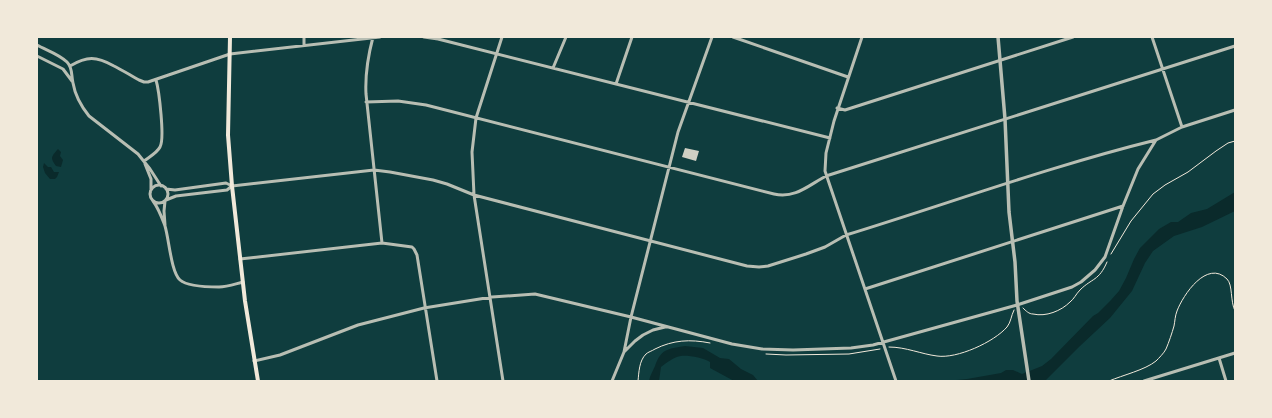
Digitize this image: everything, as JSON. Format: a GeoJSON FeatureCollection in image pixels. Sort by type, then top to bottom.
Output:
{"type":"FeatureCollection","features":[{"type":"Feature","properties":{"kind":"main road"},"geometry":{"type":"LineString","coordinates":[[230,37],[228,135],[232,186],[240,260],[258,381]]}},
{"type":"Feature","properties":{"kind":"street"},"geometry":{"type":"LineString","coordinates":[[304,37],[304,45]]}},
{"type":"Feature","properties":{"kind":"street"},"geometry":{"type":"LineString","coordinates":[[373,37],[366,70],[366,102],[382,243]]}},
{"type":"Feature","properties":{"kind":"street"},"geometry":{"type":"LineString","coordinates":[[70,66],[87,58],[99,58],[144,82],[156,80],[230,54],[380,37]]}},
{"type":"Feature","properties":{"kind":"street"},"geometry":{"type":"LineString","coordinates":[[424,37],[438,38],[830,138]]}},
{"type":"Feature","properties":{"kind":"street"},"geometry":{"type":"LineString","coordinates":[[502,37],[476,118],[472,152],[474,196],[503,381]]}},
{"type":"Feature","properties":{"kind":"street"},"geometry":{"type":"LineString","coordinates":[[553,68],[566,37]]}},
{"type":"Feature","properties":{"kind":"street"},"geometry":{"type":"LineString","coordinates":[[616,84],[632,37]]}},
{"type":"Feature","properties":{"kind":"street"},"geometry":{"type":"LineString","coordinates":[[612,381],[624,352],[631,317],[678,132],[712,37]]}},
{"type":"Feature","properties":{"kind":"street"},"geometry":{"type":"LineString","coordinates":[[733,37],[848,77]]}},
{"type":"Feature","properties":{"kind":"street"},"geometry":{"type":"LineString","coordinates":[[862,37],[837,108],[825,164],[826,176],[896,380]]}},
{"type":"Feature","properties":{"kind":"street"},"geometry":{"type":"LineString","coordinates":[[998,37],[1017,305],[1029,381]]}},
{"type":"Feature","properties":{"kind":"street"},"geometry":{"type":"LineString","coordinates":[[837,108],[845,110],[1073,37]]}},
{"type":"Feature","properties":{"kind":"street"},"geometry":{"type":"LineString","coordinates":[[1152,37],[1182,127]]}},
{"type":"Feature","properties":{"kind":"street"},"geometry":{"type":"LineString","coordinates":[[37,45],[63,59],[70,66],[73,76],[72,81]]}},
{"type":"Feature","properties":{"kind":"street"},"geometry":{"type":"LineString","coordinates":[[366,102],[398,101],[419,104],[508,125],[783,196],[795,194],[826,176],[1235,46]]}},
{"type":"Feature","properties":{"kind":"street"},"geometry":{"type":"LineString","coordinates":[[37,56],[62,69],[72,81],[79,101],[89,116],[132,149],[144,161],[162,186],[166,189],[175,190],[226,182],[232,186]]}},
{"type":"Feature","properties":{"kind":"street"},"geometry":{"type":"LineString","coordinates":[[144,161],[158,151],[162,142],[160,107],[156,80]]}},
{"type":"Feature","properties":{"kind":"street"},"geometry":{"type":"LineString","coordinates":[[154,201],[159,203],[176,196],[227,190],[232,186],[374,170],[433,180],[447,184],[474,196],[740,265],[759,267],[768,266],[806,254],[825,247],[846,235],[1008,183],[1109,152],[1156,140],[1182,127],[1235,110]]}},
{"type":"Feature","properties":{"kind":"street"},"geometry":{"type":"LineString","coordinates":[[254,362],[280,355],[364,323],[424,308],[490,298],[535,294],[631,317],[665,327],[683,330],[732,344],[762,349],[793,350],[862,347],[883,342],[1017,305],[1072,288],[1091,274],[1105,257],[1138,169],[1156,140]]}},
{"type":"Feature","properties":{"kind":"street"},"geometry":{"type":"LineString","coordinates":[[144,161],[151,179],[151,196],[165,227],[175,270],[179,279],[191,285],[220,287],[243,282]]}},
{"type":"Feature","properties":{"kind":"street"},"geometry":{"type":"LineString","coordinates":[[151,191],[156,186],[162,186]]}},
{"type":"Feature","properties":{"kind":"street"},"geometry":{"type":"LineString","coordinates":[[165,227],[164,211],[168,194],[166,189]]}},
{"type":"Feature","properties":{"kind":"street"},"geometry":{"type":"LineString","coordinates":[[865,289],[1123,206]]}},
{"type":"Feature","properties":{"kind":"street"},"geometry":{"type":"LineString","coordinates":[[240,260],[382,243],[409,246],[414,249],[417,255],[436,381]]}},
{"type":"Feature","properties":{"kind":"street"},"geometry":{"type":"LineString","coordinates":[[624,352],[634,341],[643,335],[653,330],[665,327]]}},
{"type":"Feature","properties":{"kind":"street"},"geometry":{"type":"LineString","coordinates":[[1144,381],[1235,353]]}},
{"type":"Feature","properties":{"kind":"street"},"geometry":{"type":"LineString","coordinates":[[1219,358],[1226,381]]}},
{"type":"Feature","properties":{"kind":"path"},"geometry":{"type":"LineString","coordinates":[[1110,256],[1131,221],[1153,194],[1165,185],[1188,172],[1228,143],[1235,141]]}},
{"type":"Feature","properties":{"kind":"path"},"geometry":{"type":"LineString","coordinates":[[1022,308],[1033,314],[1044,315],[1060,310],[1068,304],[1079,291],[1097,279],[1108,261]]}},
{"type":"Feature","properties":{"kind":"path"},"geometry":{"type":"LineString","coordinates":[[1109,381],[1148,366],[1156,361],[1166,350],[1180,303],[1200,278],[1210,274],[1219,274],[1228,280],[1235,311]]}},
{"type":"Feature","properties":{"kind":"path"},"geometry":{"type":"LineString","coordinates":[[889,346],[938,356],[958,354],[974,348],[1000,334],[1010,322],[1013,310]]}},
{"type":"Feature","properties":{"kind":"path"},"geometry":{"type":"LineString","coordinates":[[638,381],[640,367],[645,355],[664,345],[671,342],[689,340],[713,343]]}},
{"type":"Feature","properties":{"kind":"water"},"geometry":{"type":"Polygon","coordinates":[[[58,149],[61,152],[60,156],[63,160],[61,167],[56,166],[52,159],[58,149]]]}},
{"type":"Feature","properties":{"kind":"water"},"geometry":{"type":"Polygon","coordinates":[[[44,163],[48,167],[51,167],[54,172],[59,172],[55,179],[50,179],[45,173],[43,167],[44,163]]]}},
{"type":"Feature","properties":{"kind":"water"},"geometry":{"type":"Polygon","coordinates":[[[1235,192],[1235,211],[1202,227],[1174,236],[1153,251],[1145,263],[1132,291],[1110,318],[1045,381],[946,381],[1001,373],[1006,370],[1013,370],[1022,374],[1042,366],[1051,359],[1119,291],[1140,248],[1159,229],[1171,222],[1178,222],[1191,213],[1207,209],[1235,192]]]}},
{"type":"Feature","properties":{"kind":"water"},"geometry":{"type":"Polygon","coordinates":[[[685,346],[703,348],[720,358],[729,359],[741,369],[753,375],[758,381],[734,381],[710,368],[710,362],[696,357],[684,356],[673,359],[661,367],[659,381],[649,381],[657,360],[662,353],[669,349],[685,346]]]}},
{"type":"Feature","properties":{"kind":"building"},"geometry":{"type":"Polygon","coordinates":[[[685,148],[699,151],[696,161],[682,157],[685,148]]]}}]}
